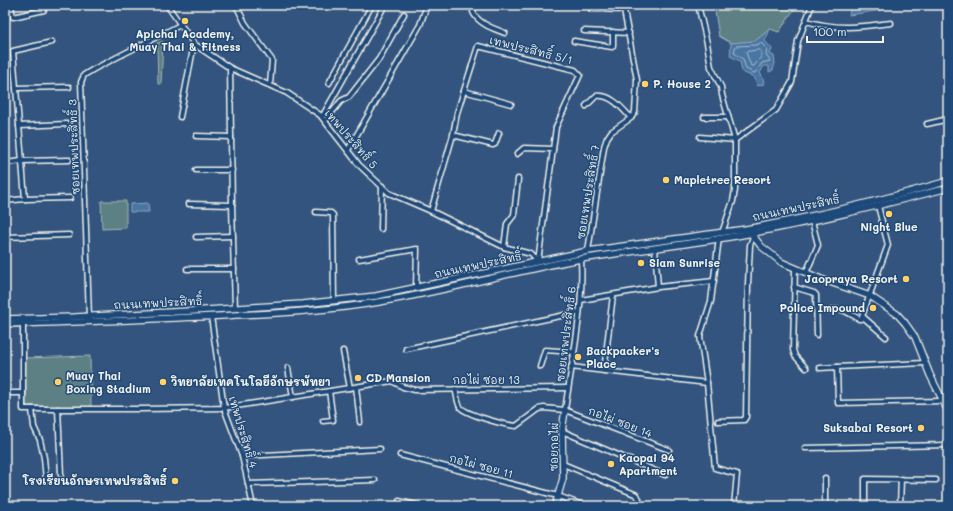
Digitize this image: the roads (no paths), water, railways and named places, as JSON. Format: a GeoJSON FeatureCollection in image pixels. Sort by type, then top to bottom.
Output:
{"type":"FeatureCollection","features":[{"type":"Feature","properties":{"kind":"main road","name":"ถนนเทพประสิทธิ์"},"geometry":{"type":"LineString","coordinates":[[5,319],[235,309],[376,296],[588,252],[653,241],[722,232],[751,233],[948,181]]}},
{"type":"Feature","properties":{"kind":"main road","name":"ถนนเทพประสิทธิ์"},"geometry":{"type":"LineString","coordinates":[[5,324],[102,322],[211,316],[334,308],[378,302],[538,267],[751,233],[812,221],[948,188]]}},
{"type":"Feature","properties":{"kind":"main road"},"geometry":{"type":"LineString","coordinates":[[751,233],[761,246],[780,262],[821,279],[870,296],[897,314],[905,322],[915,338],[948,411]]}},
{"type":"Feature","properties":{"kind":"main road"},"geometry":{"type":"LineString","coordinates":[[581,259],[588,252]]}},
{"type":"Feature","properties":{"kind":"main road","name":"ซอยกอไผ่"},"geometry":{"type":"LineString","coordinates":[[555,506],[563,478],[562,431],[565,410]]}},
{"type":"Feature","properties":{"kind":"street"},"geometry":{"type":"LineString","coordinates":[[11,5],[13,17],[44,10],[45,5]]}},
{"type":"Feature","properties":{"kind":"street","name":"เทพประสิทธิ์ 5"},"geometry":{"type":"LineString","coordinates":[[167,5],[194,44],[230,68],[286,93],[322,117],[359,164],[389,193],[431,211],[504,247],[531,254],[538,262]]}},
{"type":"Feature","properties":{"kind":"street"},"geometry":{"type":"LineString","coordinates":[[236,5],[245,23],[272,60],[270,85]]}},
{"type":"Feature","properties":{"kind":"street"},"geometry":{"type":"LineString","coordinates":[[329,83],[372,5]]}},
{"type":"Feature","properties":{"kind":"street"},"geometry":{"type":"LineString","coordinates":[[322,117],[385,5]]}},
{"type":"Feature","properties":{"kind":"street"},"geometry":{"type":"LineString","coordinates":[[348,150],[414,37],[427,5]]}},
{"type":"Feature","properties":{"kind":"street"},"geometry":{"type":"LineString","coordinates":[[474,5],[473,12],[478,19],[492,28],[506,33]]}},
{"type":"Feature","properties":{"kind":"street"},"geometry":{"type":"LineString","coordinates":[[586,106],[596,96],[605,97],[614,101],[631,118],[635,112],[637,80],[624,7],[591,9],[591,5]]}},
{"type":"Feature","properties":{"kind":"street"},"geometry":{"type":"LineString","coordinates":[[698,5],[711,67],[721,87],[735,140],[735,190],[733,201],[722,232]]}},
{"type":"Feature","properties":{"kind":"street"},"geometry":{"type":"LineString","coordinates":[[700,137],[735,140],[776,110],[792,82],[798,41],[812,5]]}},
{"type":"Feature","properties":{"kind":"street"},"geometry":{"type":"LineString","coordinates":[[325,121],[341,101],[349,97],[379,59],[404,14]]}},
{"type":"Feature","properties":{"kind":"street"},"geometry":{"type":"LineString","coordinates":[[806,21],[841,28],[891,23]]}},
{"type":"Feature","properties":{"kind":"street","name":"ซอยเทพประสิทธิ์ 3"},"geometry":{"type":"LineString","coordinates":[[89,316],[81,82],[84,75],[94,69],[180,25]]}},
{"type":"Feature","properties":{"kind":"street"},"geometry":{"type":"LineString","coordinates":[[584,31],[629,33]]}},
{"type":"Feature","properties":{"kind":"street"},"geometry":{"type":"LineString","coordinates":[[574,41],[612,47],[613,32]]}},
{"type":"Feature","properties":{"kind":"street"},"geometry":{"type":"LineString","coordinates":[[25,199],[13,51],[52,42]]}},
{"type":"Feature","properties":{"kind":"street"},"geometry":{"type":"LineString","coordinates":[[180,118],[194,44]]}},
{"type":"Feature","properties":{"kind":"street","name":"เทพประสิทธิ์ 5/1"},"geometry":{"type":"LineString","coordinates":[[431,211],[453,135],[457,113],[478,46],[575,70],[580,75],[556,127],[538,262]]}},
{"type":"Feature","properties":{"kind":"street"},"geometry":{"type":"LineString","coordinates":[[230,68],[235,309]]}},
{"type":"Feature","properties":{"kind":"street"},"geometry":{"type":"LineString","coordinates":[[16,88],[69,87]]}},
{"type":"Feature","properties":{"kind":"street"},"geometry":{"type":"LineString","coordinates":[[464,91],[511,104]]}},
{"type":"Feature","properties":{"kind":"street"},"geometry":{"type":"LineString","coordinates":[[704,117],[728,117]]}},
{"type":"Feature","properties":{"kind":"street","name":"ซอยเทพประสิทธิ์ 7"},"geometry":{"type":"LineString","coordinates":[[588,252],[604,147],[611,132],[631,118]]}},
{"type":"Feature","properties":{"kind":"street"},"geometry":{"type":"LineString","coordinates":[[927,124],[948,119]]}},
{"type":"Feature","properties":{"kind":"street"},"geometry":{"type":"LineString","coordinates":[[19,126],[67,124]]}},
{"type":"Feature","properties":{"kind":"street"},"geometry":{"type":"LineString","coordinates":[[453,135],[495,144],[499,133]]}},
{"type":"Feature","properties":{"kind":"street"},"geometry":{"type":"LineString","coordinates":[[196,136],[231,137]]}},
{"type":"Feature","properties":{"kind":"street"},"geometry":{"type":"LineString","coordinates":[[517,154],[524,148],[553,149]]}},
{"type":"Feature","properties":{"kind":"street"},"geometry":{"type":"LineString","coordinates":[[5,163],[22,161],[69,160]]}},
{"type":"Feature","properties":{"kind":"street"},"geometry":{"type":"LineString","coordinates":[[196,170],[232,170]]}},
{"type":"Feature","properties":{"kind":"street"},"geometry":{"type":"LineString","coordinates":[[504,247],[507,224],[514,215],[518,179]]}},
{"type":"Feature","properties":{"kind":"street"},"geometry":{"type":"LineString","coordinates":[[381,229],[382,186]]}},
{"type":"Feature","properties":{"kind":"street"},"geometry":{"type":"LineString","coordinates":[[5,201],[70,198]]}},
{"type":"Feature","properties":{"kind":"street"},"geometry":{"type":"LineString","coordinates":[[189,204],[232,204]]}},
{"type":"Feature","properties":{"kind":"street"},"geometry":{"type":"LineString","coordinates":[[829,311],[835,309],[847,311],[861,319],[888,245],[878,206]]}},
{"type":"Feature","properties":{"kind":"street"},"geometry":{"type":"LineString","coordinates":[[316,212],[331,213],[333,215],[334,301]]}},
{"type":"Feature","properties":{"kind":"street"},"geometry":{"type":"LineString","coordinates":[[806,273],[818,245],[812,221]]}},
{"type":"Feature","properties":{"kind":"street"},"geometry":{"type":"LineString","coordinates":[[718,421],[744,420],[746,417],[748,284],[751,233]]}},
{"type":"Feature","properties":{"kind":"street"},"geometry":{"type":"LineString","coordinates":[[5,237],[69,235]]}},
{"type":"Feature","properties":{"kind":"street"},"geometry":{"type":"LineString","coordinates":[[196,237],[233,236]]}},
{"type":"Feature","properties":{"kind":"street"},"geometry":{"type":"LineString","coordinates":[[719,238],[711,301],[700,336],[707,383],[715,468],[737,474],[734,506]]}},
{"type":"Feature","properties":{"kind":"street"},"geometry":{"type":"LineString","coordinates":[[655,248],[658,287]]}},
{"type":"Feature","properties":{"kind":"street"},"geometry":{"type":"LineString","coordinates":[[359,259],[417,249],[416,288]]}},
{"type":"Feature","properties":{"kind":"street","name":"ซอยเทพประสิทธิ์ 6"},"geometry":{"type":"LineString","coordinates":[[565,410],[579,312],[582,279],[581,259]]}},
{"type":"Feature","properties":{"kind":"street"},"geometry":{"type":"LineString","coordinates":[[795,268],[793,350],[795,356],[806,368]]}},
{"type":"Feature","properties":{"kind":"street"},"geometry":{"type":"LineString","coordinates":[[186,270],[234,269]]}},
{"type":"Feature","properties":{"kind":"street"},"geometry":{"type":"LineString","coordinates":[[580,300],[658,287],[714,281]]}},
{"type":"Feature","properties":{"kind":"street"},"geometry":{"type":"LineString","coordinates":[[794,287],[816,295],[818,335]]}},
{"type":"Feature","properties":{"kind":"street"},"geometry":{"type":"LineString","coordinates":[[604,371],[613,295]]}},
{"type":"Feature","properties":{"kind":"street"},"geometry":{"type":"LineString","coordinates":[[406,349],[579,312]]}},
{"type":"Feature","properties":{"kind":"street","name":"เทพประสิทธิ์ 4"},"geometry":{"type":"LineString","coordinates":[[211,316],[224,408],[242,456],[253,506]]}},
{"type":"Feature","properties":{"kind":"street"},"geometry":{"type":"LineString","coordinates":[[862,316],[886,337]]}},
{"type":"Feature","properties":{"kind":"street"},"geometry":{"type":"LineString","coordinates":[[22,324],[23,409],[32,409],[34,428],[40,440],[44,458],[46,480]]}},
{"type":"Feature","properties":{"kind":"street"},"geometry":{"type":"LineString","coordinates":[[540,366],[545,350],[574,352]]}},
{"type":"Feature","properties":{"kind":"street"},"geometry":{"type":"LineString","coordinates":[[343,352],[350,388]]}},
{"type":"Feature","properties":{"kind":"street"},"geometry":{"type":"LineString","coordinates":[[820,368],[925,362]]}},
{"type":"Feature","properties":{"kind":"street"},"geometry":{"type":"LineString","coordinates":[[838,367],[838,403],[943,401]]}},
{"type":"Feature","properties":{"kind":"street"},"geometry":{"type":"LineString","coordinates":[[288,368],[293,397]]}},
{"type":"Feature","properties":{"kind":"street"},"geometry":{"type":"LineString","coordinates":[[571,368],[707,383]]}},
{"type":"Feature","properties":{"kind":"street","name":"กอไผ่ ซอย 13"},"geometry":{"type":"LineString","coordinates":[[32,409],[224,408],[392,381],[403,387],[415,390],[568,388]]}},
{"type":"Feature","properties":{"kind":"street"},"geometry":{"type":"LineString","coordinates":[[356,387],[360,422]]}},
{"type":"Feature","properties":{"kind":"street","name":"กอไผ่ ซอย 14"},"geometry":{"type":"LineString","coordinates":[[456,389],[458,404],[463,410],[487,419],[513,425],[519,424],[539,409],[565,410],[669,450]]}},
{"type":"Feature","properties":{"kind":"street"},"geometry":{"type":"LineString","coordinates":[[323,421],[333,420],[329,391]]}},
{"type":"Feature","properties":{"kind":"street"},"geometry":{"type":"LineString","coordinates":[[5,393],[23,393]]}},
{"type":"Feature","properties":{"kind":"street"},"geometry":{"type":"LineString","coordinates":[[58,409],[61,475]]}},
{"type":"Feature","properties":{"kind":"street"},"geometry":{"type":"LineString","coordinates":[[562,431],[665,475]]}},
{"type":"Feature","properties":{"kind":"street"},"geometry":{"type":"LineString","coordinates":[[805,448],[948,445]]}},
{"type":"Feature","properties":{"kind":"street"},"geometry":{"type":"LineString","coordinates":[[242,456],[380,449]]}},
{"type":"Feature","properties":{"kind":"street","name":"กอไผ่ ซอย 11"},"geometry":{"type":"LineString","coordinates":[[400,455],[558,496],[585,506]]}},
{"type":"Feature","properties":{"kind":"street"},"geometry":{"type":"LineString","coordinates":[[563,464],[637,495],[639,499],[638,506]]}},
{"type":"Feature","properties":{"kind":"street"},"geometry":{"type":"LineString","coordinates":[[825,478],[825,506]]}},
{"type":"Feature","properties":{"kind":"street"},"geometry":{"type":"LineString","coordinates":[[865,506],[865,479],[936,480]]}},
{"type":"Feature","properties":{"kind":"street"},"geometry":{"type":"LineString","coordinates":[[900,506],[901,479]]}},
{"type":"Feature","properties":{"kind":"street"},"geometry":{"type":"LineString","coordinates":[[248,484],[375,480]]}},
{"type":"Feature","properties":{"kind":"street"},"geometry":{"type":"LineString","coordinates":[[400,501],[419,506]]}},
{"type":"Feature","properties":{"kind":"water"},"geometry":{"type":"Polygon","coordinates":[[[851,5],[893,5],[882,10],[849,15],[851,5]]]}},
{"type":"Feature","properties":{"kind":"water"},"geometry":{"type":"Polygon","coordinates":[[[770,29],[765,41],[772,49],[770,54],[774,56],[775,63],[773,70],[769,72],[769,66],[764,66],[760,73],[764,84],[758,86],[754,77],[742,72],[740,61],[730,56],[731,43],[755,41],[770,29]]]}},
{"type":"Feature","properties":{"kind":"water"},"geometry":{"type":"Polygon","coordinates":[[[148,203],[149,212],[130,212],[130,204],[148,203]]]}},
{"type":"Feature","properties":{"kind":"place","name":"Apichai Academy, Muay Thai & Fitness"},"geometry":{"type":"Point","coordinates":[185,21]}},
{"type":"Feature","properties":{"kind":"place","name":"P. House 2"},"geometry":{"type":"Point","coordinates":[645,84]}},
{"type":"Feature","properties":{"kind":"place","name":"Mapletree Resort"},"geometry":{"type":"Point","coordinates":[666,180]}},
{"type":"Feature","properties":{"kind":"place","name":"Night Blue"},"geometry":{"type":"Point","coordinates":[889,214]}},
{"type":"Feature","properties":{"kind":"place","name":"Siam Sunrise"},"geometry":{"type":"Point","coordinates":[641,263]}},
{"type":"Feature","properties":{"kind":"place","name":"Jaopraya Resort"},"geometry":{"type":"Point","coordinates":[906,279]}},
{"type":"Feature","properties":{"kind":"place","name":"Police Impound"},"geometry":{"type":"Point","coordinates":[873,308]}},
{"type":"Feature","properties":{"kind":"place","name":"Backpacker's Place"},"geometry":{"type":"Point","coordinates":[578,357]}},
{"type":"Feature","properties":{"kind":"place","name":"CD Mansion"},"geometry":{"type":"Point","coordinates":[358,378]}},
{"type":"Feature","properties":{"kind":"place","name":"Muay Thai Boxing Stadium"},"geometry":{"type":"Point","coordinates":[58,382]}},
{"type":"Feature","properties":{"kind":"place","name":"วิทยาลัยเทคโนโลยีอักษรพัทยา"},"geometry":{"type":"Point","coordinates":[163,382]}},
{"type":"Feature","properties":{"kind":"place","name":"Suksabai Resort"},"geometry":{"type":"Point","coordinates":[921,428]}},
{"type":"Feature","properties":{"kind":"place","name":"Kaopai 94 Apartment"},"geometry":{"type":"Point","coordinates":[611,464]}},
{"type":"Feature","properties":{"kind":"place","name":"โรงเรียนอักษรเทพประสิทธิ์"},"geometry":{"type":"Point","coordinates":[175,481]}}]}
